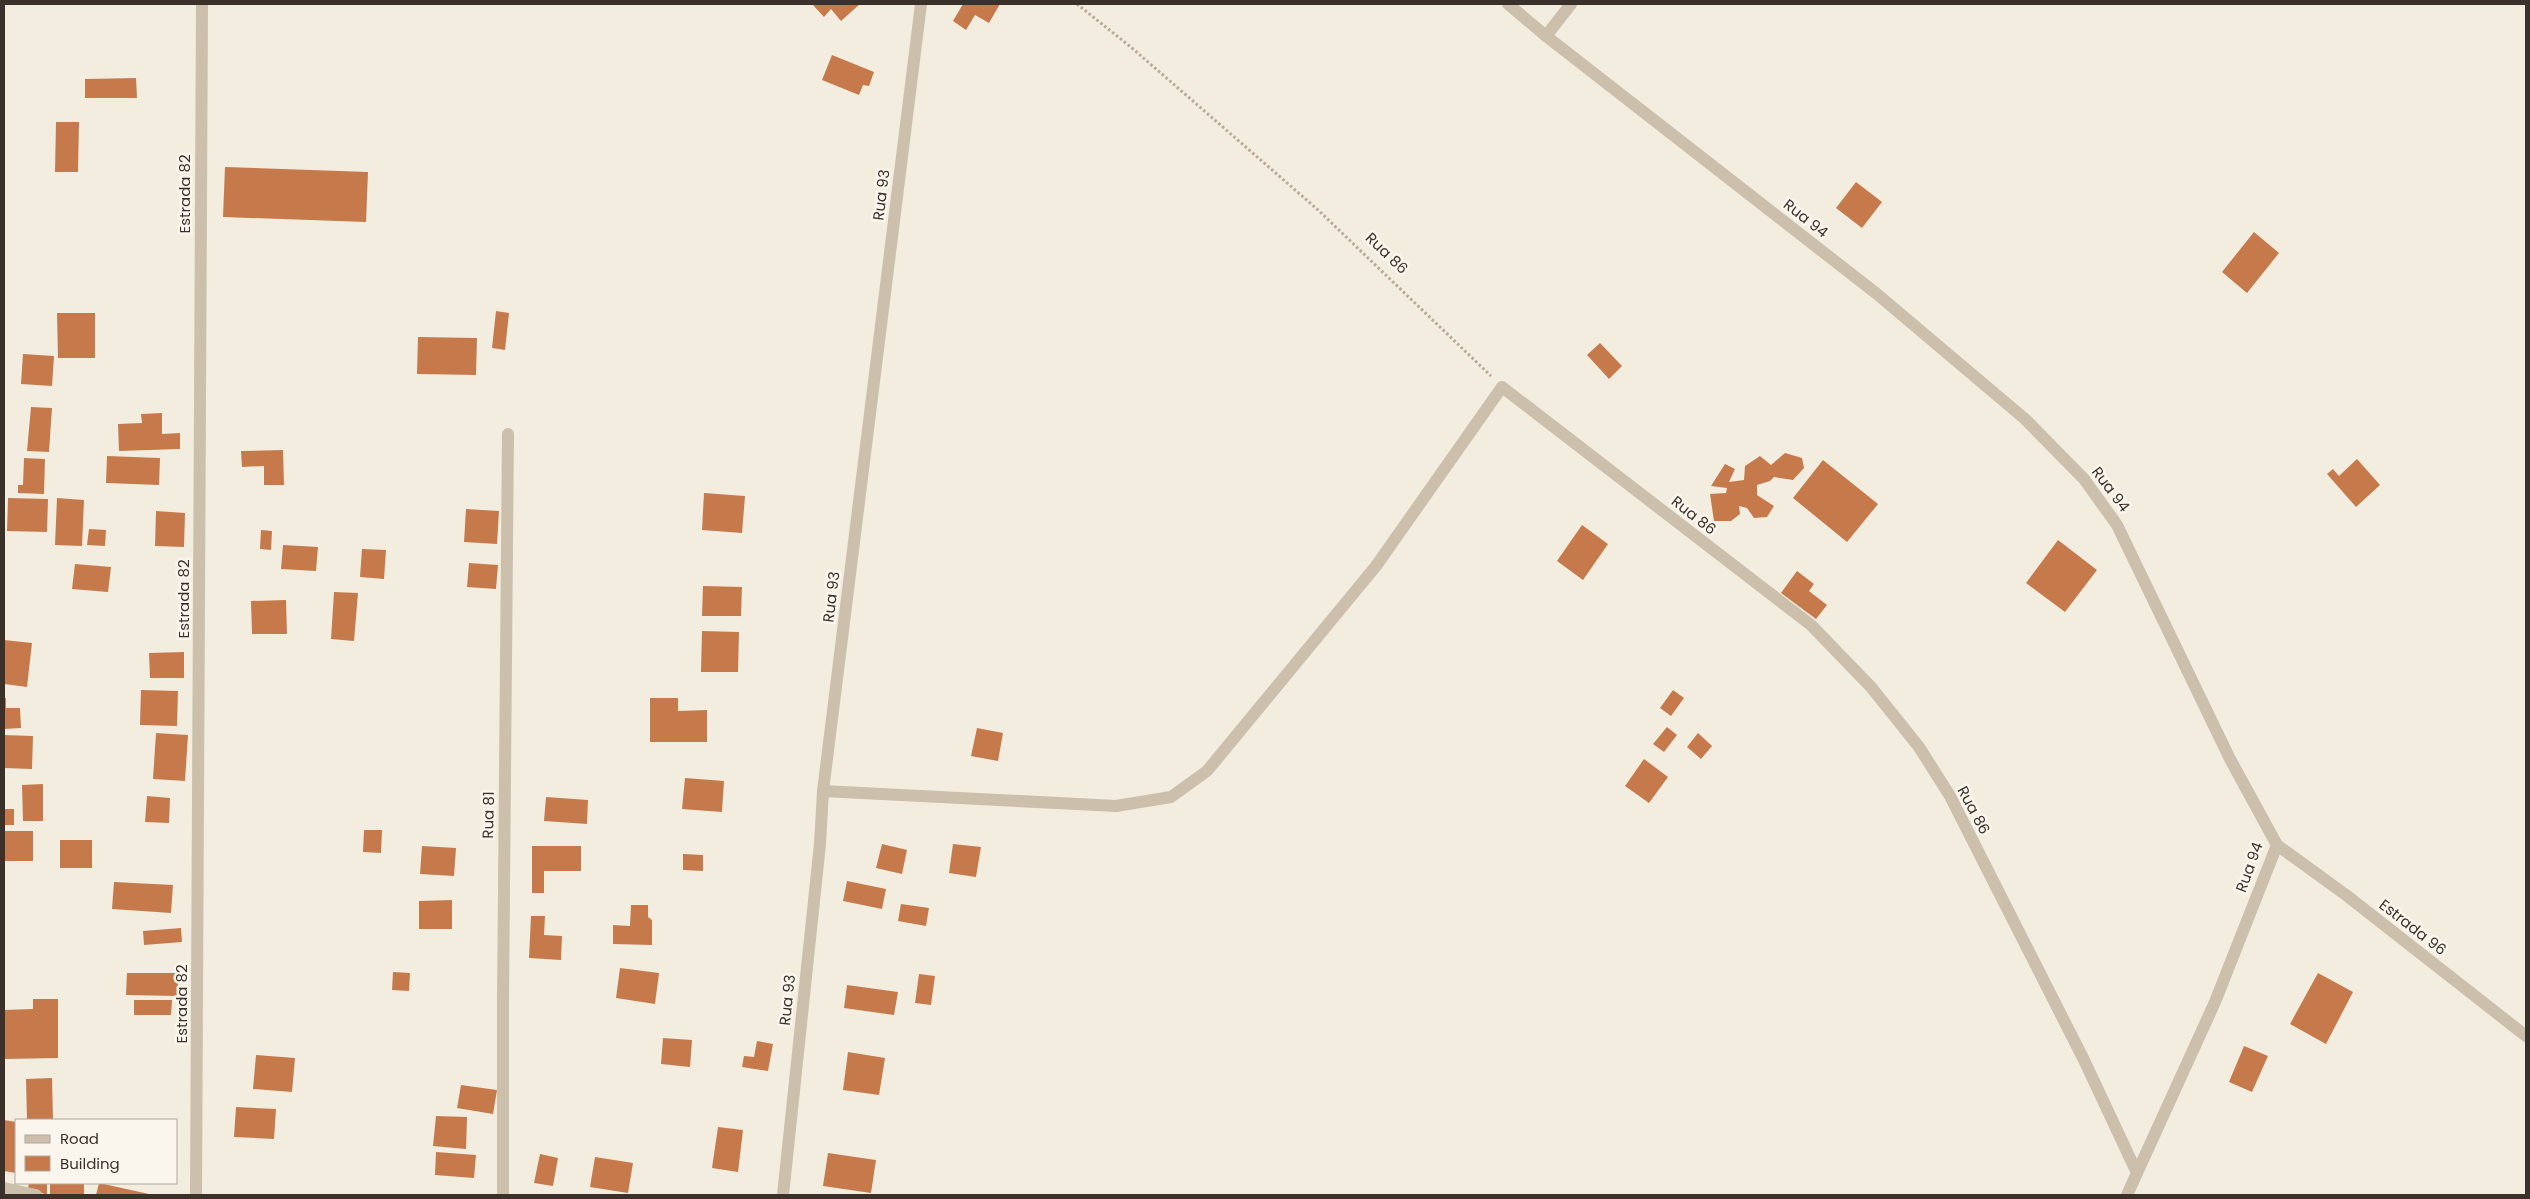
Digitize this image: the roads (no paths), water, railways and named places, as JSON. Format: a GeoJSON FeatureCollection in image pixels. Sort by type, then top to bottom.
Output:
{"type":"FeatureCollection","features":[{"type":"Feature","properties":{"kind":"street","name":"Estrada 82"},"geometry":{"type":"LineString","coordinates":[[196,1195],[202,4]]}},
{"type":"Feature","properties":{"kind":"street","name":"Rua 93"},"geometry":{"type":"LineString","coordinates":[[783,1195],[820,844],[823,791],[921,4]]}},
{"type":"Feature","properties":{"kind":"street","name":"Rua 94"},"geometry":{"type":"LineString","coordinates":[[1508,4],[1546,36],[1877,294],[2025,419],[2084,479],[2117,525],[2230,759],[2277,845],[2215,1002],[2127,1195]]}},
{"type":"Feature","properties":{"kind":"street"},"geometry":{"type":"LineString","coordinates":[[1546,36],[1571,4]]}},
{"type":"Feature","properties":{"kind":"street","name":"Rua 86"},"geometry":{"type":"LineString","coordinates":[[823,791],[1116,806],[1170,796],[1207,771],[1376,566],[1502,386],[1811,625],[1871,687],[1919,747],[1950,796],[2079,1051],[2137,1173]]}},
{"type":"Feature","properties":{"kind":"street","name":"Rua 81"},"geometry":{"type":"LineString","coordinates":[[504,1195],[503,1002],[508,434]]}},
{"type":"Feature","properties":{"kind":"street","name":"Estrada 96"},"geometry":{"type":"LineString","coordinates":[[2277,845],[2346,895],[2526,1036]]}},
{"type":"Feature","properties":{"kind":"street"},"geometry":{"type":"LineString","coordinates":[[4,1188],[36,1195]]}}]}
